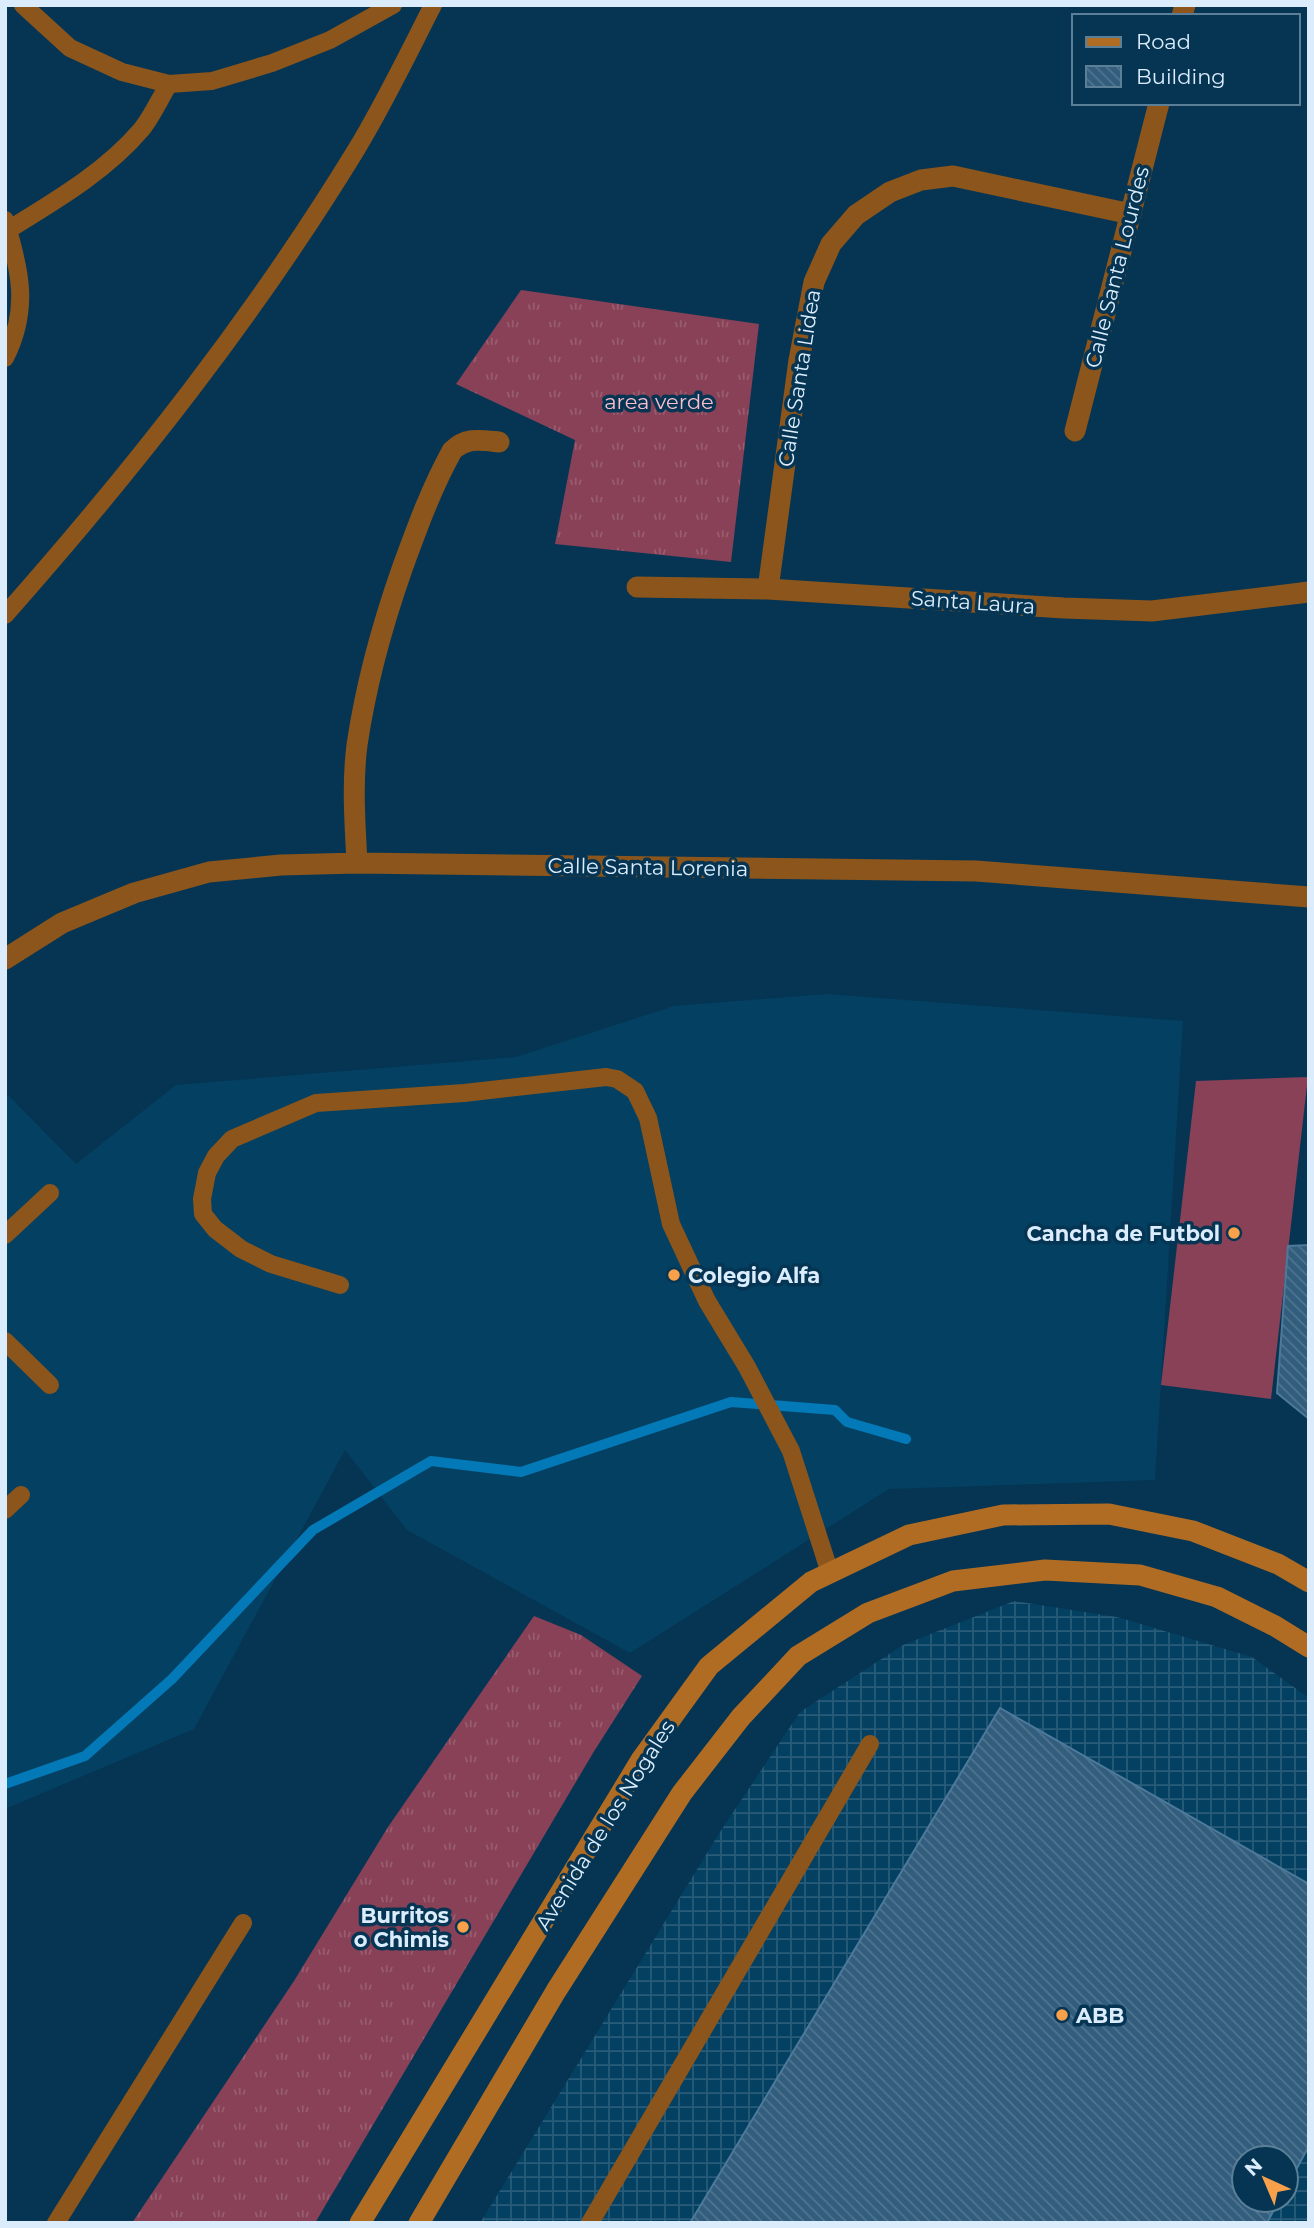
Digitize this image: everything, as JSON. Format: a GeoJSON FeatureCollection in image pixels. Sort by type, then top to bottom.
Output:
{"type":"FeatureCollection","features":[{"type":"Feature","properties":{"kind":"main road","name":"Avenida de los Nogales"},"geometry":{"type":"LineString","coordinates":[[360,2223],[641,1760],[709,1666],[811,1582],[909,1535],[1003,1516],[1109,1514],[1193,1531],[1278,1564],[1309,1582]]}},
{"type":"Feature","properties":{"kind":"main road"},"geometry":{"type":"LineString","coordinates":[[419,2223],[556,1991],[682,1793],[741,1717],[798,1656],[868,1613],[953,1581],[1045,1570],[1140,1576],[1217,1597],[1275,1626],[1309,1647]]}},
{"type":"Feature","properties":{"kind":"street","name":"Calle Santa Lourdes"},"geometry":{"type":"LineString","coordinates":[[1075,431],[1158,105]]}},
{"type":"Feature","properties":{"kind":"street","name":"Calle Santa Lidea"},"geometry":{"type":"LineString","coordinates":[[768,589],[799,360],[814,282],[831,244],[856,215],[890,192],[921,180],[953,176],[1131,214]]}},
{"type":"Feature","properties":{"kind":"street"},"geometry":{"type":"LineString","coordinates":[[357,863],[354,805],[357,747],[383,623],[422,511],[452,450],[468,440],[499,442]]}},
{"type":"Feature","properties":{"kind":"street","name":"Santa Laura"},"geometry":{"type":"LineString","coordinates":[[636,587],[768,589],[1152,611],[1309,592]]}},
{"type":"Feature","properties":{"kind":"street","name":"Calle Santa Lorenia"},"geometry":{"type":"LineString","coordinates":[[5,959],[62,923],[134,893],[209,872],[281,865],[357,863],[976,871],[1309,897]]}},
{"type":"Feature","properties":{"kind":"lane"},"geometry":{"type":"LineString","coordinates":[[23,5],[69,48],[122,72],[169,84],[212,81],[272,63],[330,40],[393,5]]}},
{"type":"Feature","properties":{"kind":"lane"},"geometry":{"type":"LineString","coordinates":[[5,615],[150,445],[241,326],[356,149],[433,5]]}},
{"type":"Feature","properties":{"kind":"lane"},"geometry":{"type":"LineString","coordinates":[[5,358],[15,338],[22,298],[17,259],[7,225],[104,166],[142,129],[169,84]]}},
{"type":"Feature","properties":{"kind":"lane"},"geometry":{"type":"LineString","coordinates":[[340,1284],[271,1264],[240,1249],[215,1229],[203,1214],[202,1199],[207,1173],[216,1156],[232,1139],[316,1103],[464,1093],[606,1077],[617,1079],[635,1091],[648,1118],[671,1224],[707,1301],[747,1367],[791,1451],[831,1573]]}},
{"type":"Feature","properties":{"kind":"lane"},"geometry":{"type":"LineString","coordinates":[[5,1235],[50,1194]]}},
{"type":"Feature","properties":{"kind":"lane"},"geometry":{"type":"LineString","coordinates":[[5,1341],[50,1385]]}},
{"type":"Feature","properties":{"kind":"lane"},"geometry":{"type":"LineString","coordinates":[[5,1510],[21,1495]]}},
{"type":"Feature","properties":{"kind":"lane"},"geometry":{"type":"LineString","coordinates":[[590,2223],[870,1744]]}},
{"type":"Feature","properties":{"kind":"lane"},"geometry":{"type":"LineString","coordinates":[[56,2223],[243,1923]]}},
{"type":"Feature","properties":{"kind":"shaded area","name":"Colegio Alfa"},"geometry":{"type":"Polygon","coordinates":[[[827,994],[1183,1021],[1155,1480],[889,1489],[630,1653],[407,1530],[345,1450],[194,1729],[5,1809],[5,1092],[76,1164],[176,1085],[516,1057],[674,1006],[827,994]]]}},
{"type":"Feature","properties":{"kind":"shaded area"},"geometry":{"type":"Polygon","coordinates":[[[1014,1601],[1117,1617],[1252,1657],[1309,1698],[1309,2223],[480,2223],[720,1832],[800,1712],[903,1645],[1014,1601]]]}},
{"type":"Feature","properties":{"kind":"green space","name":"area verde"},"geometry":{"type":"Polygon","coordinates":[[[521,290],[759,324],[731,562],[555,544],[575,440],[456,384],[521,290]]]}},
{"type":"Feature","properties":{"kind":"green space","name":"Cancha de Futbol"},"geometry":{"type":"Polygon","coordinates":[[[1308,1077],[1271,1399],[1161,1385],[1196,1081],[1308,1077]]]}},
{"type":"Feature","properties":{"kind":"green space"},"geometry":{"type":"Polygon","coordinates":[[[534,1616],[581,1635],[642,1676],[593,1753],[315,2223],[132,2223],[294,1981],[388,1827],[534,1616]]]}},
{"type":"Feature","properties":{"kind":"building"},"geometry":{"type":"Polygon","coordinates":[[[1309,1245],[1309,1419],[1277,1393],[1288,1246],[1309,1245]]]}},
{"type":"Feature","properties":{"kind":"building","name":"ABB"},"geometry":{"type":"Polygon","coordinates":[[[1000,1708],[1309,1884],[1309,2146],[1300,2162],[1300,2144],[1230,2144],[1230,2214],[1272,2214],[1267,2223],[690,2223],[1000,1708]]]}},
{"type":"Feature","properties":{"kind":"waterway"},"geometry":{"type":"LineString","coordinates":[[5,1784],[85,1756],[172,1679],[313,1530],[431,1461],[521,1472],[731,1402],[835,1410],[847,1422],[906,1439]]}},
{"type":"Feature","properties":{"kind":"place","name":"Cancha de Futbol"},"geometry":{"type":"Point","coordinates":[1234,1233]}},
{"type":"Feature","properties":{"kind":"place","name":"Colegio Alfa"},"geometry":{"type":"Point","coordinates":[674,1275]}},
{"type":"Feature","properties":{"kind":"place","name":"Burritos o Chimis"},"geometry":{"type":"Point","coordinates":[463,1927]}},
{"type":"Feature","properties":{"kind":"place","name":"ABB"},"geometry":{"type":"Point","coordinates":[1062,2015]}}]}
